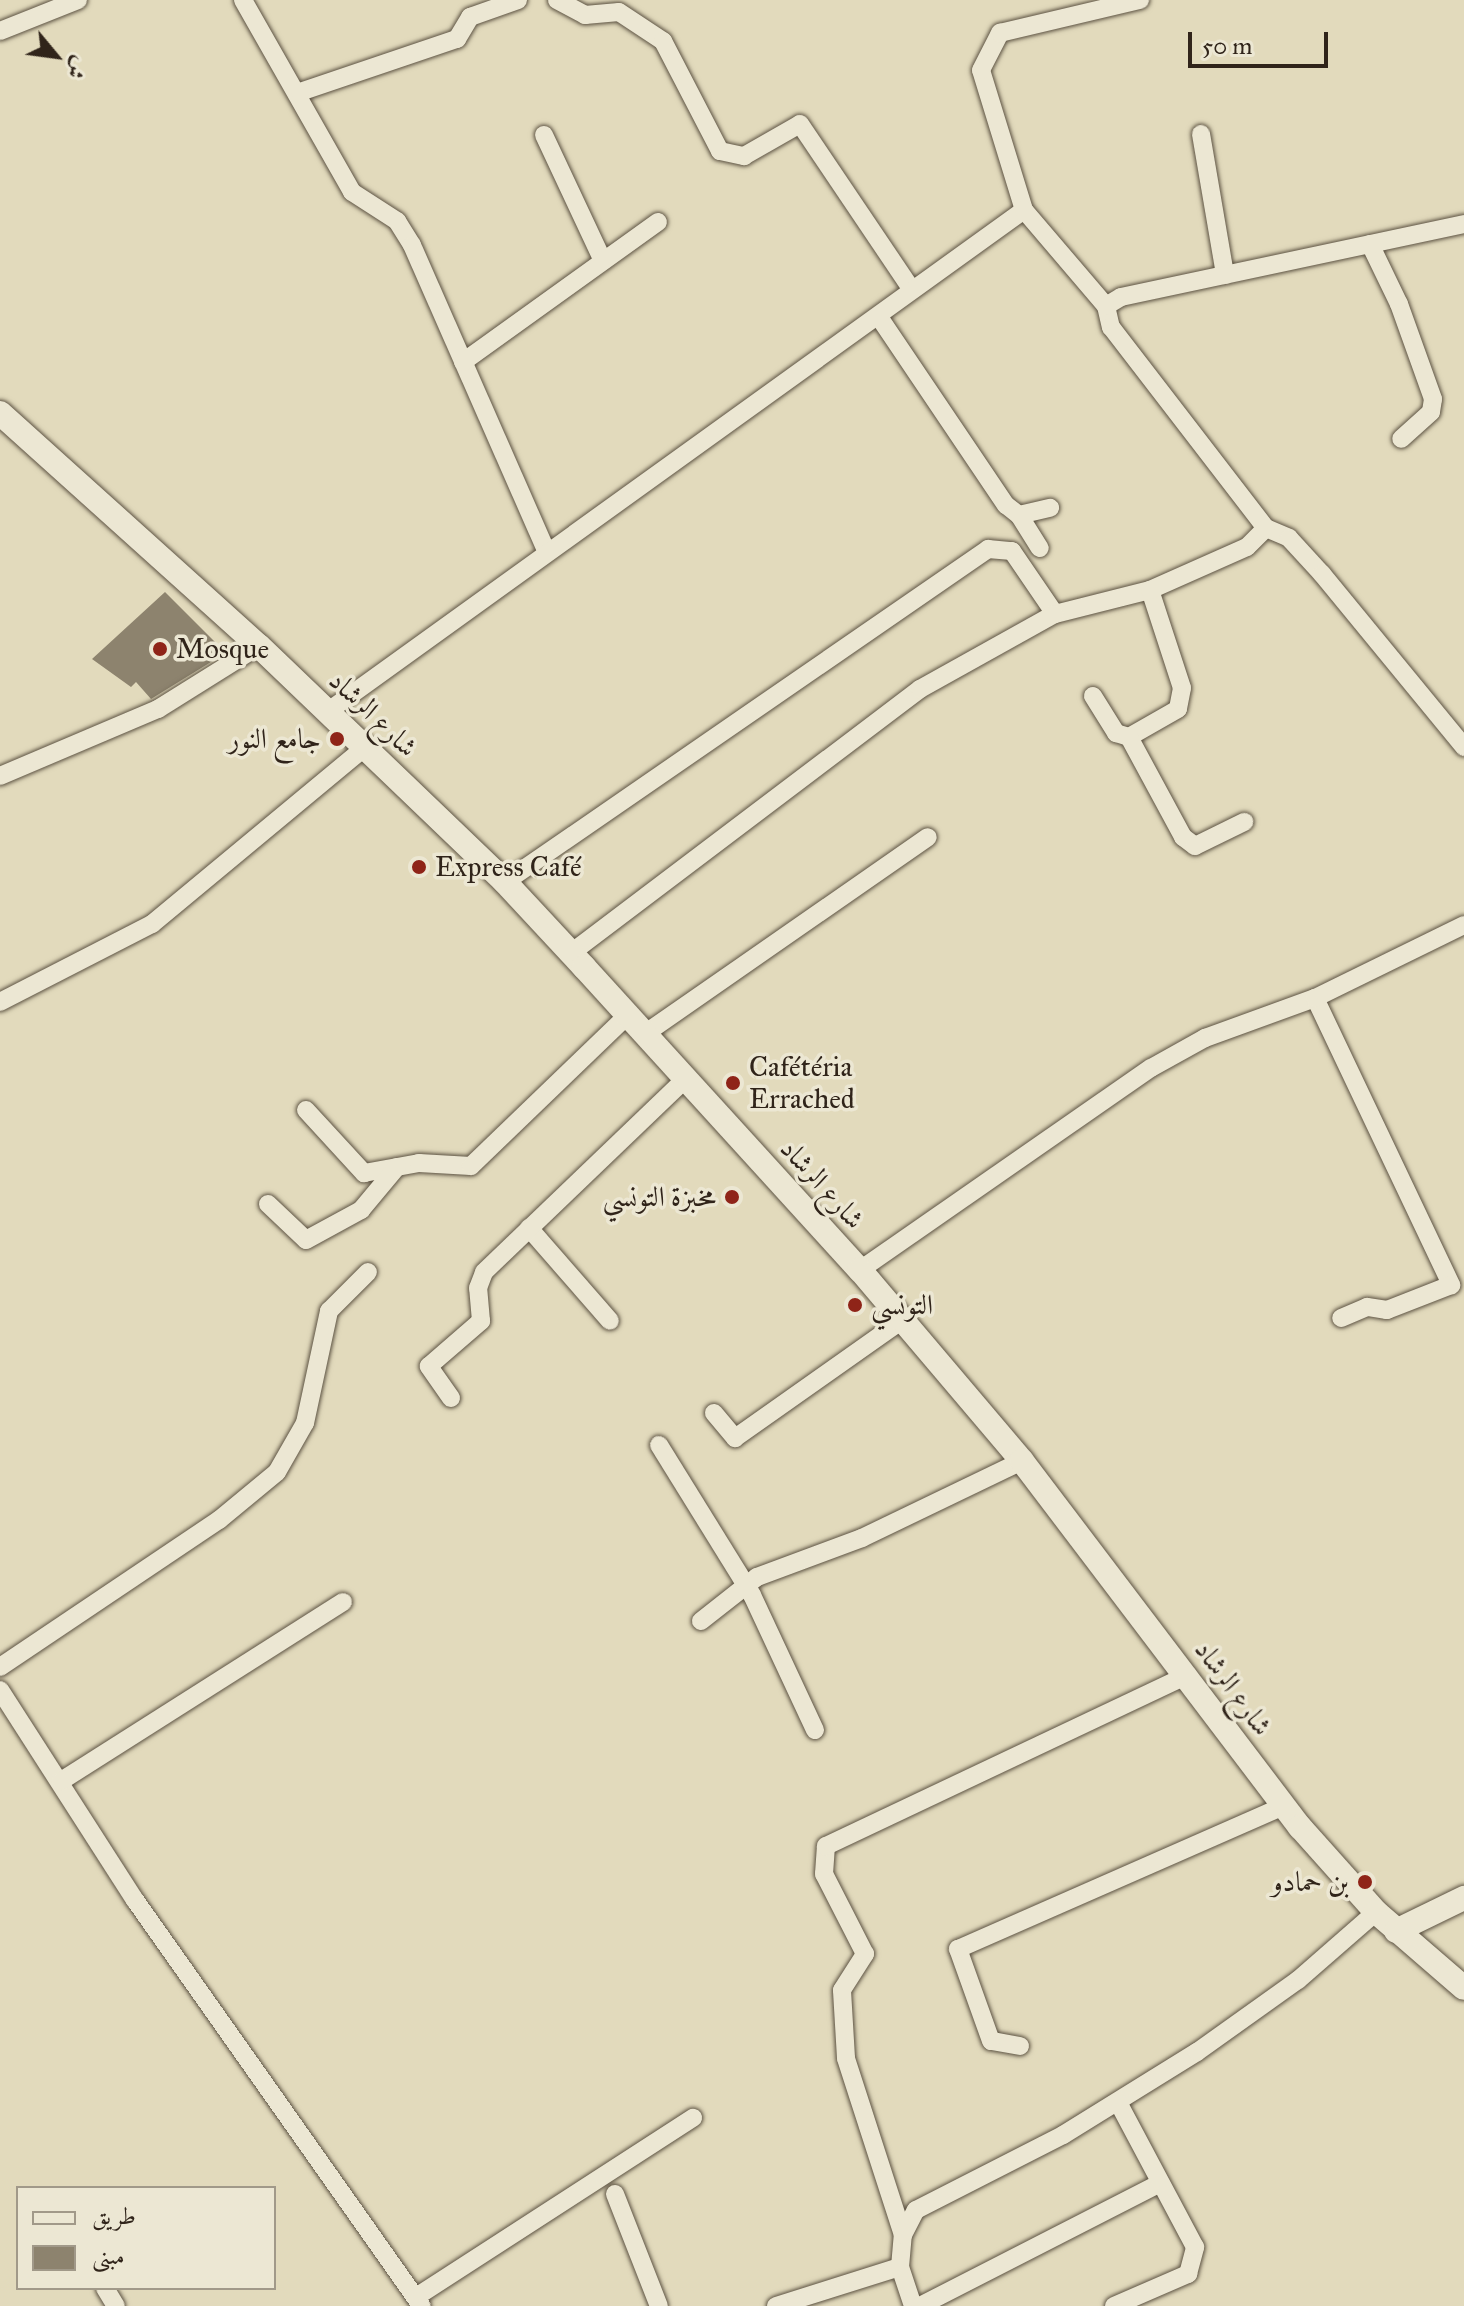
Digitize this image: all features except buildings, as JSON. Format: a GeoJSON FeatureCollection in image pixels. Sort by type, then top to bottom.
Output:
{"type":"FeatureCollection","features":[{"type":"Feature","properties":{"kind":"street"},"geometry":{"type":"LineString","coordinates":[[0,31],[78,0]]}},
{"type":"Feature","properties":{"kind":"street"},"geometry":{"type":"LineString","coordinates":[[243,0],[300,92],[352,192],[397,221],[546,550]]}},
{"type":"Feature","properties":{"kind":"street"},"geometry":{"type":"LineString","coordinates":[[300,92],[457,39],[470,17],[518,0]]}},
{"type":"Feature","properties":{"kind":"street"},"geometry":{"type":"LineString","coordinates":[[557,0],[585,15],[619,12],[663,41],[720,151],[744,156],[800,124],[912,290]]}},
{"type":"Feature","properties":{"kind":"street"},"geometry":{"type":"LineString","coordinates":[[1140,0],[1000,33],[981,70],[1024,210],[1106,306],[1111,327],[1266,528],[1289,538],[1322,574],[1464,747]]}},
{"type":"Feature","properties":{"kind":"street"},"geometry":{"type":"LineString","coordinates":[[1201,134],[1225,275]]}},
{"type":"Feature","properties":{"kind":"street"},"geometry":{"type":"LineString","coordinates":[[544,135],[603,261]]}},
{"type":"Feature","properties":{"kind":"street"},"geometry":{"type":"LineString","coordinates":[[327,712],[546,550],[879,317],[1024,210]]}},
{"type":"Feature","properties":{"kind":"street"},"geometry":{"type":"LineString","coordinates":[[463,362],[658,222]]}},
{"type":"Feature","properties":{"kind":"street"},"geometry":{"type":"LineString","coordinates":[[1106,306],[1121,297],[1464,224]]}},
{"type":"Feature","properties":{"kind":"street"},"geometry":{"type":"LineString","coordinates":[[1370,244],[1399,304],[1433,399],[1431,412],[1401,439]]}},
{"type":"Feature","properties":{"kind":"street"},"geometry":{"type":"LineString","coordinates":[[879,317],[1040,548]]}},
{"type":"Feature","properties":{"kind":"street","name":"شارع الرشاد"},"geometry":{"type":"LineString","coordinates":[[0,413],[259,646],[365,747],[505,882],[646,1033],[860,1270],[1022,1461],[1188,1675],[1284,1806],[1376,1912],[1464,1988]]}},
{"type":"Feature","properties":{"kind":"street"},"geometry":{"type":"LineString","coordinates":[[1019,515],[1050,508]]}},
{"type":"Feature","properties":{"kind":"street"},"geometry":{"type":"LineString","coordinates":[[571,953],[920,689],[1055,614],[1150,590],[1247,547],[1266,528]]}},
{"type":"Feature","properties":{"kind":"street"},"geometry":{"type":"LineString","coordinates":[[505,882],[988,549],[1012,551],[1055,614]]}},
{"type":"Feature","properties":{"kind":"street"},"geometry":{"type":"LineString","coordinates":[[1129,737],[1178,709],[1182,688],[1150,590]]}},
{"type":"Feature","properties":{"kind":"street"},"geometry":{"type":"LineString","coordinates":[[0,776],[158,709],[259,646]]}},
{"type":"Feature","properties":{"kind":"street"},"geometry":{"type":"LineString","coordinates":[[1093,696],[1116,733],[1129,737],[1183,837],[1195,846],[1244,822]]}},
{"type":"Feature","properties":{"kind":"street"},"geometry":{"type":"LineString","coordinates":[[0,1002],[152,924],[365,747]]}},
{"type":"Feature","properties":{"kind":"street"},"geometry":{"type":"LineString","coordinates":[[646,1033],[928,837]]}},
{"type":"Feature","properties":{"kind":"street"},"geometry":{"type":"LineString","coordinates":[[860,1270],[1151,1068],[1205,1038],[1315,998],[1464,925]]}},
{"type":"Feature","properties":{"kind":"street"},"geometry":{"type":"LineString","coordinates":[[1315,998],[1457,1285],[1387,1310],[1367,1307],[1341,1318]]}},
{"type":"Feature","properties":{"kind":"street"},"geometry":{"type":"LineString","coordinates":[[306,1110],[364,1173],[399,1165],[471,1166],[628,1015]]}},
{"type":"Feature","properties":{"kind":"street"},"geometry":{"type":"LineString","coordinates":[[451,1398],[429,1366],[481,1321],[478,1288],[484,1272],[686,1078]]}},
{"type":"Feature","properties":{"kind":"street"},"geometry":{"type":"LineString","coordinates":[[268,1204],[306,1240],[375,1199],[399,1165]]}},
{"type":"Feature","properties":{"kind":"street"},"geometry":{"type":"LineString","coordinates":[[529,1228],[610,1321]]}},
{"type":"Feature","properties":{"kind":"street"},"geometry":{"type":"LineString","coordinates":[[0,1667],[219,1520],[277,1472],[305,1423],[329,1311],[368,1272]]}},
{"type":"Feature","properties":{"kind":"street"},"geometry":{"type":"LineString","coordinates":[[714,1413],[735,1438],[902,1320]]}},
{"type":"Feature","properties":{"kind":"street"},"geometry":{"type":"LineString","coordinates":[[659,1445],[731,1568],[746,1584],[815,1730]]}},
{"type":"Feature","properties":{"kind":"street"},"geometry":{"type":"LineString","coordinates":[[701,1621],[746,1584],[862,1538],[1022,1461]]}},
{"type":"Feature","properties":{"kind":"street"},"geometry":{"type":"LineString","coordinates":[[61,1781],[343,1602]]}},
{"type":"Feature","properties":{"kind":"street"},"geometry":{"type":"LineString","coordinates":[[903,2235],[846,2058],[842,1990],[865,1954],[824,1874],[826,1846],[1188,1675]]}},
{"type":"Feature","properties":{"kind":"street"},"geometry":{"type":"LineString","coordinates":[[0,1690],[293,2131],[419,2302],[693,2118]]}},
{"type":"Feature","properties":{"kind":"street"},"geometry":{"type":"LineString","coordinates":[[1020,2046],[991,2041],[958,1949],[1284,1806]]}},
{"type":"Feature","properties":{"kind":"street"},"geometry":{"type":"LineString","coordinates":[[1396,1931],[1464,1898]]}},
{"type":"Feature","properties":{"kind":"street"},"geometry":{"type":"LineString","coordinates":[[913,2306],[900,2267],[903,2235],[916,2210],[1118,2102],[1298,1980],[1376,1912]]}},
{"type":"Feature","properties":{"kind":"street"},"geometry":{"type":"LineString","coordinates":[[1114,2306],[1188,2274],[1195,2247],[1118,2102]]}},
{"type":"Feature","properties":{"kind":"street"},"geometry":{"type":"LineString","coordinates":[[920,2306],[1160,2183]]}},
{"type":"Feature","properties":{"kind":"street"},"geometry":{"type":"LineString","coordinates":[[615,2194],[659,2306]]}},
{"type":"Feature","properties":{"kind":"street"},"geometry":{"type":"LineString","coordinates":[[776,2306],[900,2267]]}},
{"type":"Feature","properties":{"kind":"place","name":"Mosque"},"geometry":{"type":"Point","coordinates":[160,649]}},
{"type":"Feature","properties":{"kind":"place","name":"جامع النور"},"geometry":{"type":"Point","coordinates":[337,739]}},
{"type":"Feature","properties":{"kind":"place","name":"Express Café"},"geometry":{"type":"Point","coordinates":[419,867]}},
{"type":"Feature","properties":{"kind":"place","name":"Cafétéria Errached"},"geometry":{"type":"Point","coordinates":[733,1083]}},
{"type":"Feature","properties":{"kind":"place","name":"مخبزة التونسي"},"geometry":{"type":"Point","coordinates":[732,1197]}},
{"type":"Feature","properties":{"kind":"place","name":"التونسي"},"geometry":{"type":"Point","coordinates":[855,1305]}},
{"type":"Feature","properties":{"kind":"place","name":"بن حمادو"},"geometry":{"type":"Point","coordinates":[1365,1882]}}]}
